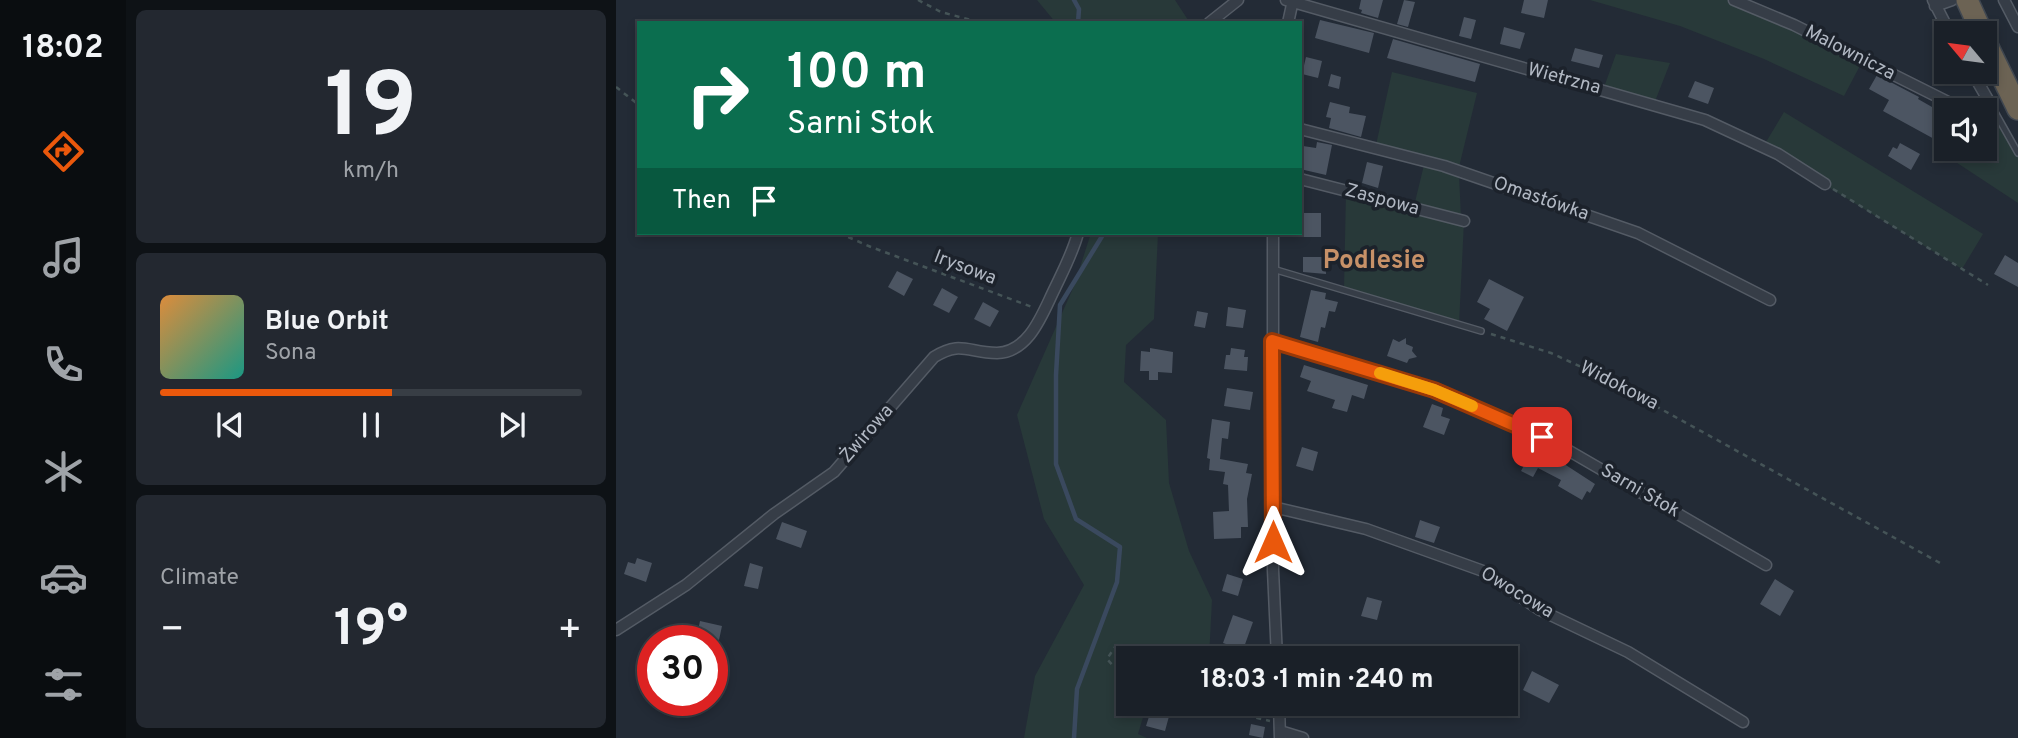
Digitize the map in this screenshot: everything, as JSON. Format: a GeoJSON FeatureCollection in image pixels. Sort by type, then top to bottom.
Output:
{"type":"FeatureCollection","features":[{"type":"Feature","properties":{"kind":"highway"},"geometry":{"type":"LineString","coordinates":[[1967,0],[1977,21]]}},
{"type":"Feature","properties":{"kind":"highway"},"geometry":{"type":"LineString","coordinates":[[1997,66],[2018,109]]}},
{"type":"Feature","properties":{"kind":"street"},"geometry":{"type":"LineString","coordinates":[[1212,21],[1238,0]]}},
{"type":"Feature","properties":{"kind":"street","name":"Malownicza"},"geometry":{"type":"LineString","coordinates":[[1734,0],[1794,25],[1940,98]]}},
{"type":"Feature","properties":{"kind":"street"},"geometry":{"type":"LineString","coordinates":[[1944,21],[1934,3],[1952,0]]}},
{"type":"Feature","properties":{"kind":"street"},"geometry":{"type":"LineString","coordinates":[[2004,0],[2018,27]]}},
{"type":"Feature","properties":{"kind":"street"},"geometry":{"type":"LineString","coordinates":[[1288,21],[1291,1]]}},
{"type":"Feature","properties":{"kind":"street","name":"Wietrzna"},"geometry":{"type":"LineString","coordinates":[[1291,1],[1704,120],[1778,154],[1825,184]]}},
{"type":"Feature","properties":{"kind":"street","name":"Omastówka"},"geometry":{"type":"LineString","coordinates":[[1302,130],[1444,166],[1638,233],[1770,300]]}},
{"type":"Feature","properties":{"kind":"street","name":"Zaspowa"},"geometry":{"type":"LineString","coordinates":[[1302,180],[1464,221]]}},
{"type":"Feature","properties":{"kind":"street","name":"Żwirowa"},"geometry":{"type":"LineString","coordinates":[[616,629],[685,585],[774,514],[834,471],[934,356],[948,348],[997,353],[1011,350],[1022,342],[1044,312],[1078,235]]}},
{"type":"Feature","properties":{"kind":"street"},"geometry":{"type":"LineString","coordinates":[[1273,235],[1273,507],[1277,646]]}},
{"type":"Feature","properties":{"kind":"street","name":"Sarni Stok"},"geometry":{"type":"LineString","coordinates":[[1272,341],[1434,390],[1559,444],[1766,565]]}},
{"type":"Feature","properties":{"kind":"street","name":"Owocowa"},"geometry":{"type":"LineString","coordinates":[[1273,507],[1366,529],[1483,571],[1540,610],[1628,652],[1743,722]]}},
{"type":"Feature","properties":{"kind":"street"},"geometry":{"type":"LineString","coordinates":[[1280,731],[1303,738]]}},
{"type":"Feature","properties":{"kind":"lane"},"geometry":{"type":"LineString","coordinates":[[1997,123],[2018,153]]}},
{"type":"Feature","properties":{"kind":"lane"},"geometry":{"type":"LineString","coordinates":[[1273,269],[1481,331]]}},
{"type":"Feature","properties":{"kind":"path"},"geometry":{"type":"LineString","coordinates":[[918,0],[941,12],[975,21]]}},
{"type":"Feature","properties":{"kind":"path"},"geometry":{"type":"LineString","coordinates":[[616,87],[637,103]]}},
{"type":"Feature","properties":{"kind":"path"},"geometry":{"type":"LineString","coordinates":[[1825,184],[1989,285]]}},
{"type":"Feature","properties":{"kind":"path","name":"Irysowa"},"geometry":{"type":"LineString","coordinates":[[844,235],[1044,312]]}},
{"type":"Feature","properties":{"kind":"path","name":"Widokowa"},"geometry":{"type":"LineString","coordinates":[[1481,331],[1551,353],[1604,377],[1940,563]]}},
{"type":"Feature","properties":{"kind":"path"},"geometry":{"type":"LineString","coordinates":[[1116,647],[1107,659],[1116,668]]}},
{"type":"Feature","properties":{"kind":"path"},"geometry":{"type":"LineString","coordinates":[[1239,716],[1280,731]]}},
{"type":"Feature","properties":{"kind":"shaded area"},"geometry":{"type":"Polygon","coordinates":[[[1037,0],[1175,0],[1189,21],[1054,21],[1037,0]]]}},
{"type":"Feature","properties":{"kind":"shaded area"},"geometry":{"type":"Polygon","coordinates":[[[1590,0],[1734,0],[1863,60],[1844,96],[1764,59],[1680,26],[1590,0]]]}},
{"type":"Feature","properties":{"kind":"shaded area"},"geometry":{"type":"Polygon","coordinates":[[[1616,54],[1670,63],[1654,104],[1603,90],[1616,54]]]}},
{"type":"Feature","properties":{"kind":"shaded area"},"geometry":{"type":"Polygon","coordinates":[[[1392,72],[1477,93],[1459,167],[1376,145],[1392,72]]]}},
{"type":"Feature","properties":{"kind":"shaded area"},"geometry":{"type":"Polygon","coordinates":[[[1784,112],[1983,234],[1962,269],[1763,147],[1784,112]]]}},
{"type":"Feature","properties":{"kind":"shaded area"},"geometry":{"type":"Polygon","coordinates":[[[1997,116],[2018,153],[2018,203],[1954,161],[1997,161],[1997,116]]]}},
{"type":"Feature","properties":{"kind":"shaded area"},"geometry":{"type":"Polygon","coordinates":[[[1424,165],[1459,174],[1461,218],[1414,206],[1424,165]]]}},
{"type":"Feature","properties":{"kind":"shaded area"},"geometry":{"type":"Polygon","coordinates":[[[1346,191],[1464,221],[1459,325],[1344,289],[1346,191]]]}},
{"type":"Feature","properties":{"kind":"shaded area"},"geometry":{"type":"Polygon","coordinates":[[[1090,235],[1158,235],[1154,319],[1126,345],[1124,382],[1166,420],[1169,483],[1189,551],[1212,600],[1210,646],[1116,646],[1116,716],[1143,716],[1138,734],[1147,738],[1024,738],[1035,676],[1084,585],[1044,519],[1017,415],[1074,286],[1090,235]]]}},
{"type":"Feature","properties":{"kind":"building"},"geometry":{"type":"Polygon","coordinates":[[[1361,0],[1383,0],[1378,18],[1361,13],[1361,0]]]}},
{"type":"Feature","properties":{"kind":"building"},"geometry":{"type":"Polygon","coordinates":[[[1404,0],[1415,2],[1408,27],[1397,24],[1404,0]]]}},
{"type":"Feature","properties":{"kind":"building"},"geometry":{"type":"Polygon","coordinates":[[[1524,0],[1548,0],[1544,18],[1521,13],[1524,0]]]}},
{"type":"Feature","properties":{"kind":"building"},"geometry":{"type":"Polygon","coordinates":[[[1464,17],[1476,20],[1471,39],[1459,36],[1464,17]]]}},
{"type":"Feature","properties":{"kind":"building"},"geometry":{"type":"Polygon","coordinates":[[[1320,20],[1374,33],[1369,53],[1315,38],[1320,20]]]}},
{"type":"Feature","properties":{"kind":"building"},"geometry":{"type":"Polygon","coordinates":[[[1504,27],[1525,33],[1520,49],[1500,44],[1504,27]]]}},
{"type":"Feature","properties":{"kind":"building"},"geometry":{"type":"Polygon","coordinates":[[[1393,39],[1480,64],[1475,82],[1387,58],[1393,39]]]}},
{"type":"Feature","properties":{"kind":"building"},"geometry":{"type":"Polygon","coordinates":[[[1575,48],[1603,55],[1599,68],[1571,61],[1575,48]]]}},
{"type":"Feature","properties":{"kind":"building"},"geometry":{"type":"Polygon","coordinates":[[[1306,57],[1322,61],[1318,78],[1302,74],[1306,57]]]}},
{"type":"Feature","properties":{"kind":"building"},"geometry":{"type":"Polygon","coordinates":[[[1331,74],[1341,77],[1339,89],[1328,86],[1331,74]]]}},
{"type":"Feature","properties":{"kind":"building"},"geometry":{"type":"Polygon","coordinates":[[[1877,75],[1934,108],[1934,139],[1883,111],[1889,100],[1869,89],[1877,75]]]}},
{"type":"Feature","properties":{"kind":"building"},"geometry":{"type":"Polygon","coordinates":[[[1695,81],[1714,88],[1708,104],[1688,97],[1695,81]]]}},
{"type":"Feature","properties":{"kind":"building"},"geometry":{"type":"Polygon","coordinates":[[[1330,102],[1350,107],[1349,113],[1366,116],[1361,137],[1329,128],[1331,118],[1326,117],[1330,102]]]}},
{"type":"Feature","properties":{"kind":"building"},"geometry":{"type":"Polygon","coordinates":[[[1317,142],[1332,145],[1326,175],[1302,169],[1303,146],[1316,148],[1317,142]]]}},
{"type":"Feature","properties":{"kind":"building"},"geometry":{"type":"Polygon","coordinates":[[[1900,143],[1920,154],[1911,170],[1888,156],[1893,147],[1897,149],[1900,143]]]}},
{"type":"Feature","properties":{"kind":"building"},"geometry":{"type":"Polygon","coordinates":[[[1367,162],[1383,166],[1378,188],[1362,183],[1367,162]]]}},
{"type":"Feature","properties":{"kind":"building"},"geometry":{"type":"Polygon","coordinates":[[[1303,213],[1321,213],[1321,237],[1302,237],[1303,213]]]}},
{"type":"Feature","properties":{"kind":"building"},"geometry":{"type":"Polygon","coordinates":[[[2005,255],[2018,263],[2018,287],[1994,274],[2005,255]]]}},
{"type":"Feature","properties":{"kind":"building"},"geometry":{"type":"Polygon","coordinates":[[[1303,257],[1325,257],[1326,274],[1303,272],[1303,257]]]}},
{"type":"Feature","properties":{"kind":"building"},"geometry":{"type":"Polygon","coordinates":[[[897,271],[913,279],[904,296],[888,287],[897,271]]]}},
{"type":"Feature","properties":{"kind":"building"},"geometry":{"type":"Polygon","coordinates":[[[1489,279],[1524,297],[1507,331],[1484,319],[1490,309],[1477,302],[1489,279]]]}},
{"type":"Feature","properties":{"kind":"building"},"geometry":{"type":"Polygon","coordinates":[[[942,288],[958,297],[949,313],[933,305],[942,288]]]}},
{"type":"Feature","properties":{"kind":"building"},"geometry":{"type":"Polygon","coordinates":[[[1311,290],[1326,293],[1325,299],[1338,302],[1335,312],[1329,311],[1325,328],[1321,327],[1318,342],[1300,337],[1311,290]]]}},
{"type":"Feature","properties":{"kind":"building"},"geometry":{"type":"Polygon","coordinates":[[[983,302],[999,311],[990,327],[974,319],[983,302]]]}},
{"type":"Feature","properties":{"kind":"building"},"geometry":{"type":"Polygon","coordinates":[[[1228,307],[1246,310],[1243,328],[1226,326],[1228,307]]]}},
{"type":"Feature","properties":{"kind":"building"},"geometry":{"type":"Polygon","coordinates":[[[1197,311],[1208,313],[1205,328],[1194,326],[1197,311]]]}},
{"type":"Feature","properties":{"kind":"building"},"geometry":{"type":"Polygon","coordinates":[[[1406,338],[1406,344],[1413,347],[1412,351],[1417,357],[1409,359],[1407,363],[1387,356],[1393,339],[1399,342],[1406,338]]]}},
{"type":"Feature","properties":{"kind":"building"},"geometry":{"type":"Polygon","coordinates":[[[1150,348],[1173,352],[1172,373],[1158,372],[1158,380],[1149,380],[1149,371],[1140,371],[1141,351],[1150,352],[1150,348]]]}},
{"type":"Feature","properties":{"kind":"building"},"geometry":{"type":"Polygon","coordinates":[[[1231,348],[1245,350],[1244,357],[1248,357],[1247,371],[1224,369],[1226,355],[1230,355],[1231,348]]]}},
{"type":"Feature","properties":{"kind":"building"},"geometry":{"type":"Polygon","coordinates":[[[1304,365],[1368,385],[1364,399],[1352,395],[1347,412],[1332,408],[1335,400],[1307,391],[1311,381],[1300,377],[1304,365]]]}},
{"type":"Feature","properties":{"kind":"building"},"geometry":{"type":"Polygon","coordinates":[[[1227,388],[1253,392],[1250,410],[1224,406],[1227,388]]]}},
{"type":"Feature","properties":{"kind":"building"},"geometry":{"type":"Polygon","coordinates":[[[1432,404],[1443,408],[1441,416],[1450,419],[1444,435],[1423,427],[1432,404]]]}},
{"type":"Feature","properties":{"kind":"building"},"geometry":{"type":"Polygon","coordinates":[[[1212,419],[1230,422],[1228,439],[1222,438],[1220,459],[1248,464],[1246,473],[1252,474],[1247,499],[1248,527],[1241,527],[1241,538],[1214,539],[1213,512],[1229,511],[1228,485],[1223,484],[1225,472],[1209,470],[1210,459],[1207,458],[1212,419]]]}},
{"type":"Feature","properties":{"kind":"building"},"geometry":{"type":"Polygon","coordinates":[[[1535,445],[1595,484],[1590,493],[1587,491],[1582,500],[1558,486],[1561,480],[1538,468],[1533,477],[1521,471],[1535,445]]]}},
{"type":"Feature","properties":{"kind":"building"},"geometry":{"type":"Polygon","coordinates":[[[1302,447],[1318,452],[1313,471],[1296,466],[1302,447]]]}},
{"type":"Feature","properties":{"kind":"building"},"geometry":{"type":"Polygon","coordinates":[[[1420,520],[1440,527],[1434,543],[1415,537],[1420,520]]]}},
{"type":"Feature","properties":{"kind":"building"},"geometry":{"type":"Polygon","coordinates":[[[782,522],[807,531],[801,548],[776,539],[782,522]]]}},
{"type":"Feature","properties":{"kind":"building"},"geometry":{"type":"Polygon","coordinates":[[[637,558],[652,563],[646,582],[624,574],[628,562],[635,564],[637,558]]]}},
{"type":"Feature","properties":{"kind":"building"},"geometry":{"type":"Polygon","coordinates":[[[750,563],[763,567],[758,589],[744,586],[750,563]]]}},
{"type":"Feature","properties":{"kind":"building"},"geometry":{"type":"Polygon","coordinates":[[[1227,574],[1243,579],[1238,596],[1222,591],[1227,574]]]}},
{"type":"Feature","properties":{"kind":"building"},"geometry":{"type":"Polygon","coordinates":[[[1775,579],[1794,591],[1780,616],[1760,604],[1775,579]]]}},
{"type":"Feature","properties":{"kind":"building"},"geometry":{"type":"Polygon","coordinates":[[[1367,597],[1382,601],[1377,620],[1361,616],[1367,597]]]}},
{"type":"Feature","properties":{"kind":"building"},"geometry":{"type":"Polygon","coordinates":[[[1233,615],[1253,622],[1244,646],[1223,643],[1233,615]]]}},
{"type":"Feature","properties":{"kind":"building"},"geometry":{"type":"Polygon","coordinates":[[[700,621],[718,625],[699,625],[700,621]]]}},
{"type":"Feature","properties":{"kind":"building"},"geometry":{"type":"Polygon","coordinates":[[[1532,671],[1559,685],[1549,703],[1523,690],[1532,671]]]}},
{"type":"Feature","properties":{"kind":"building"},"geometry":{"type":"Polygon","coordinates":[[[1149,716],[1169,716],[1165,731],[1146,726],[1149,716]]]}},
{"type":"Feature","properties":{"kind":"building"},"geometry":{"type":"Polygon","coordinates":[[[1251,724],[1265,727],[1263,738],[1249,735],[1251,724]]]}},
{"type":"Feature","properties":{"kind":"waterway"},"geometry":{"type":"LineString","coordinates":[[1074,0],[1079,9],[1078,21]]}},
{"type":"Feature","properties":{"kind":"waterway"},"geometry":{"type":"LineString","coordinates":[[1074,738],[1077,689],[1117,582],[1120,547],[1076,519],[1056,464],[1056,375],[1060,305],[1103,235]]}},
{"type":"Feature","properties":{"kind":"slow traffic"},"geometry":{"type":"LineString","coordinates":[[1380,373],[1434,390],[1472,406]]}},
{"type":"Feature","properties":{"kind":"district","name":"Podlesie"},"geometry":{"type":"Point","coordinates":[1374,261]}},
{"type":"Feature","properties":{"kind":"route"},"geometry":{"type":"LineString","coordinates":[[1273,542],[1272,341],[1434,390],[1542,437]]}}]}
